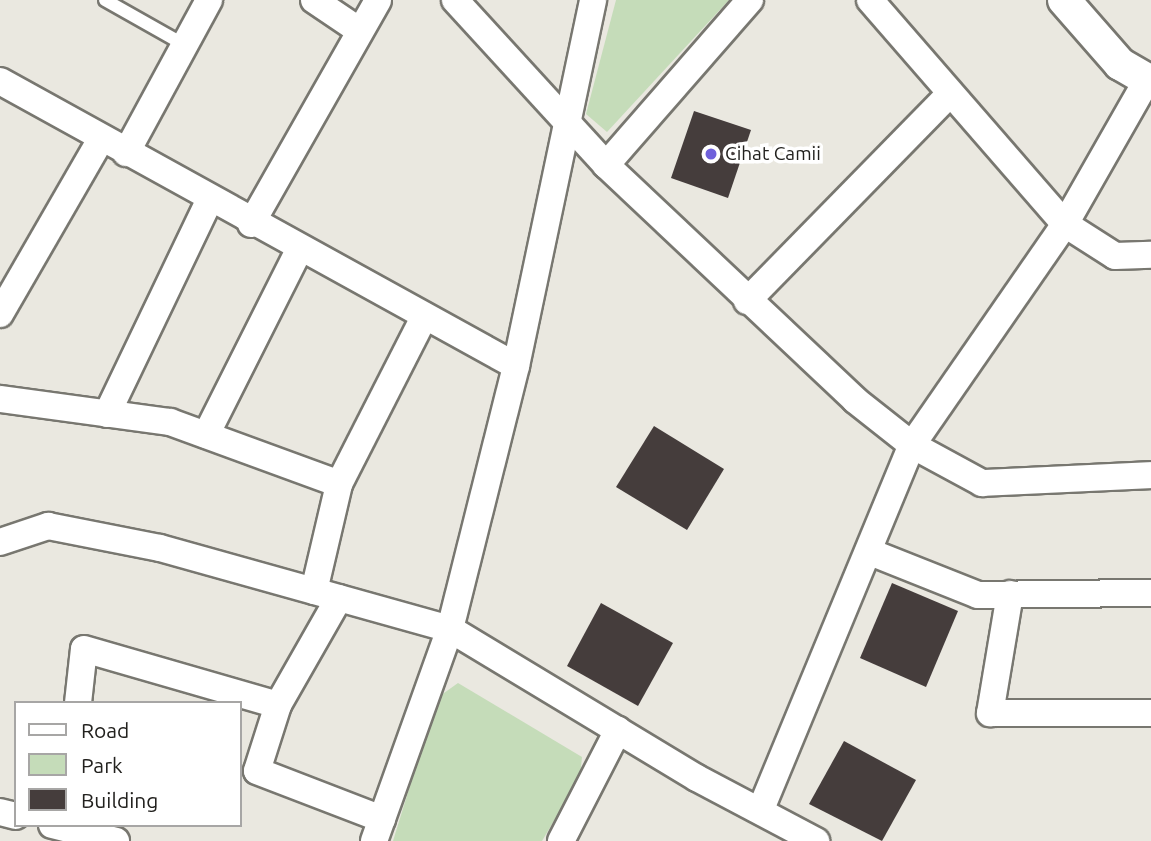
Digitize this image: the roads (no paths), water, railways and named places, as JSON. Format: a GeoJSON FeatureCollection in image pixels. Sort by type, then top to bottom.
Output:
{"type":"FeatureCollection","features":[{"type":"Feature","properties":{"kind":"street"},"geometry":{"type":"LineString","coordinates":[[126,153],[209,0]]}},
{"type":"Feature","properties":{"kind":"street"},"geometry":{"type":"LineString","coordinates":[[314,0],[360,31]]}},
{"type":"Feature","properties":{"kind":"street"},"geometry":{"type":"LineString","coordinates":[[251,224],[377,0]]}},
{"type":"Feature","properties":{"kind":"street"},"geometry":{"type":"LineString","coordinates":[[456,0],[606,165],[747,301],[912,445],[982,484],[1151,475]]}},
{"type":"Feature","properties":{"kind":"street"},"geometry":{"type":"LineString","coordinates":[[339,598],[278,705],[257,771],[378,830],[450,629],[516,366],[564,121],[593,0]]}},
{"type":"Feature","properties":{"kind":"street"},"geometry":{"type":"LineString","coordinates":[[606,165],[750,0]]}},
{"type":"Feature","properties":{"kind":"street"},"geometry":{"type":"LineString","coordinates":[[870,0],[1065,224],[1115,256],[1151,255]]}},
{"type":"Feature","properties":{"kind":"street"},"geometry":{"type":"LineString","coordinates":[[761,809],[870,552],[912,445],[1065,224],[1149,81],[1102,47],[1064,0]]}},
{"type":"Feature","properties":{"kind":"street"},"geometry":{"type":"LineString","coordinates":[[0,81],[209,201],[516,366]]}},
{"type":"Feature","properties":{"kind":"street"},"geometry":{"type":"LineString","coordinates":[[747,301],[950,94]]}},
{"type":"Feature","properties":{"kind":"street"},"geometry":{"type":"LineString","coordinates":[[0,313],[101,139]]}},
{"type":"Feature","properties":{"kind":"street"},"geometry":{"type":"LineString","coordinates":[[107,414],[209,201]]}},
{"type":"Feature","properties":{"kind":"street"},"geometry":{"type":"LineString","coordinates":[[206,435],[299,250]]}},
{"type":"Feature","properties":{"kind":"street"},"geometry":{"type":"LineString","coordinates":[[314,591],[339,484],[424,317]]}},
{"type":"Feature","properties":{"kind":"street"},"geometry":{"type":"LineString","coordinates":[[0,399],[170,422],[339,484]]}},
{"type":"Feature","properties":{"kind":"street"},"geometry":{"type":"LineString","coordinates":[[0,542],[48,526],[160,548],[450,629],[618,730],[816,841]]}},
{"type":"Feature","properties":{"kind":"street"},"geometry":{"type":"LineString","coordinates":[[870,552],[978,595],[1151,593]]}},
{"type":"Feature","properties":{"kind":"street"},"geometry":{"type":"LineString","coordinates":[[1010,594],[990,713],[1151,713]]}},
{"type":"Feature","properties":{"kind":"street"},"geometry":{"type":"LineString","coordinates":[[78,701],[84,649],[278,705]]}},
{"type":"Feature","properties":{"kind":"street"},"geometry":{"type":"LineString","coordinates":[[564,840],[618,730]]}},
{"type":"Feature","properties":{"kind":"street"},"geometry":{"type":"LineString","coordinates":[[69,831],[116,841]]}},
{"type":"Feature","properties":{"kind":"lane"},"geometry":{"type":"LineString","coordinates":[[105,0],[185,45]]}},
{"type":"Feature","properties":{"kind":"place","name":"Cihat Camii"},"geometry":{"type":"Point","coordinates":[711,154]}}]}
